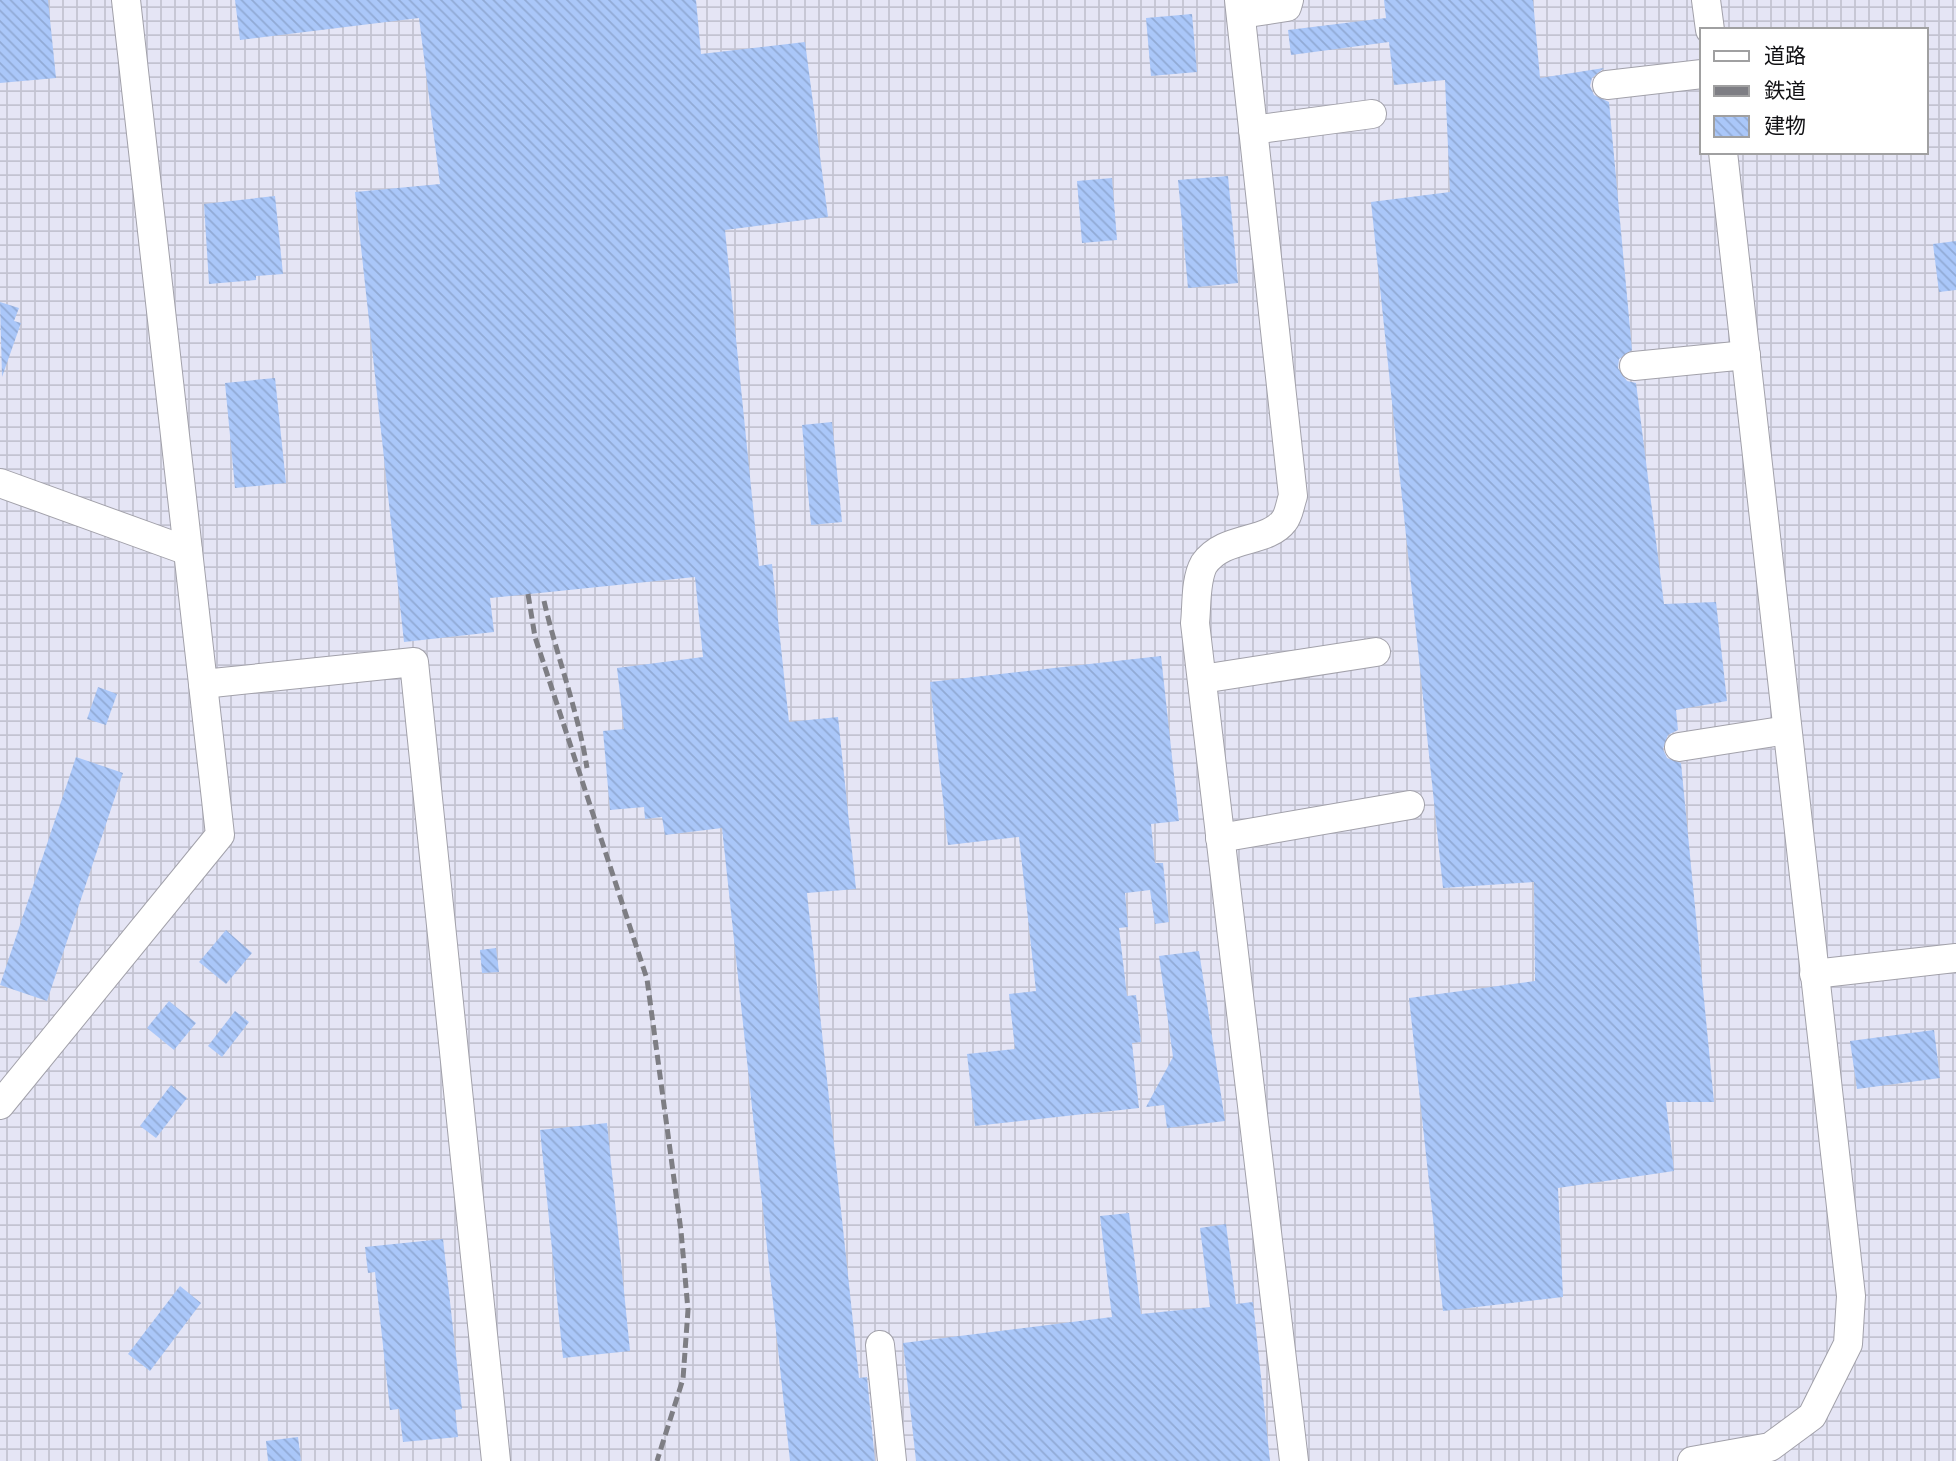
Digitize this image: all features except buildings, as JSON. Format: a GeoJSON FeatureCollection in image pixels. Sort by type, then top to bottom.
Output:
{"type":"FeatureCollection","features":[{"type":"Feature","properties":{"kind":"lane"},"geometry":{"type":"LineString","coordinates":[[0,1105],[220,835],[126,0]]}},
{"type":"Feature","properties":{"kind":"lane"},"geometry":{"type":"LineString","coordinates":[[1289,0],[1287,7],[1240,7],[1293,496],[1285,520],[1277,528],[1223,546],[1204,565],[1199,578],[1195,623],[1294,1461]]}},
{"type":"Feature","properties":{"kind":"lane"},"geometry":{"type":"LineString","coordinates":[[1706,0],[1710,28]]}},
{"type":"Feature","properties":{"kind":"lane"},"geometry":{"type":"LineString","coordinates":[[1607,85],[1700,74]]}},
{"type":"Feature","properties":{"kind":"lane"},"geometry":{"type":"LineString","coordinates":[[1253,130],[1371,114]]}},
{"type":"Feature","properties":{"kind":"lane"},"geometry":{"type":"LineString","coordinates":[[1692,1461],[1770,1447],[1812,1416],[1848,1343],[1850,1285],[1723,154]]}},
{"type":"Feature","properties":{"kind":"lane"},"geometry":{"type":"LineString","coordinates":[[1634,366],[1746,355]]}},
{"type":"Feature","properties":{"kind":"lane"},"geometry":{"type":"LineString","coordinates":[[0,483],[188,551]]}},
{"type":"Feature","properties":{"kind":"lane"},"geometry":{"type":"LineString","coordinates":[[1202,679],[1376,652]]}},
{"type":"Feature","properties":{"kind":"lane"},"geometry":{"type":"LineString","coordinates":[[203,684],[414,662],[496,1461]]}},
{"type":"Feature","properties":{"kind":"lane"},"geometry":{"type":"LineString","coordinates":[[1679,747],[1787,730]]}},
{"type":"Feature","properties":{"kind":"lane"},"geometry":{"type":"LineString","coordinates":[[1220,838],[1410,805]]}},
{"type":"Feature","properties":{"kind":"lane"},"geometry":{"type":"LineString","coordinates":[[1814,974],[1956,958]]}},
{"type":"Feature","properties":{"kind":"lane"},"geometry":{"type":"LineString","coordinates":[[880,1345],[892,1461]]}},
{"type":"Feature","properties":{"kind":"shaded area"},"geometry":{"type":"Polygon","coordinates":[[[0,0],[1956,0],[1956,1461],[0,1461],[0,0]]]}},
{"type":"Feature","properties":{"kind":"railway"},"geometry":{"type":"LineString","coordinates":[[528,594],[535,637],[647,979],[681,1231],[688,1310],[683,1379],[657,1461]]}},
{"type":"Feature","properties":{"kind":"railway"},"geometry":{"type":"LineString","coordinates":[[544,601],[587,768]]}}]}
